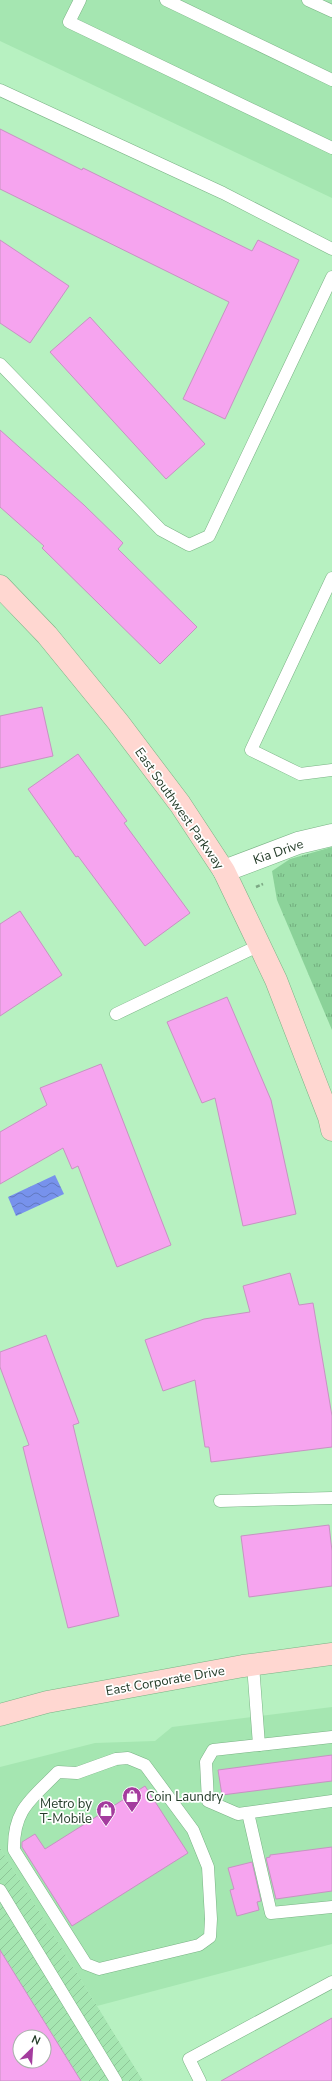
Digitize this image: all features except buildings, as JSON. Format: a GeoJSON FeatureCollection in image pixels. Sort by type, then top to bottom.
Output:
{"type":"FeatureCollection","features":[{"type":"Feature","properties":{"kind":"street","name":"East Southwest Parkway"},"geometry":{"type":"LineString","coordinates":[[0,586],[47,635],[118,722],[180,804],[224,871],[276,980],[331,1121]]}},
{"type":"Feature","properties":{"kind":"street","name":"Kia Drive"},"geometry":{"type":"LineString","coordinates":[[224,871],[298,843],[332,835]]}},
{"type":"Feature","properties":{"kind":"street","name":"East Corporate Drive"},"geometry":{"type":"LineString","coordinates":[[0,1715],[47,1702],[253,1665],[332,1654]]}},
{"type":"Feature","properties":{"kind":"lane"},"geometry":{"type":"LineString","coordinates":[[80,0],[69,22],[332,148]]}},
{"type":"Feature","properties":{"kind":"lane"},"geometry":{"type":"LineString","coordinates":[[166,0],[332,80]]}},
{"type":"Feature","properties":{"kind":"lane"},"geometry":{"type":"LineString","coordinates":[[308,0],[332,12]]}},
{"type":"Feature","properties":{"kind":"lane"},"geometry":{"type":"LineString","coordinates":[[0,90],[223,194],[332,249]]}},
{"type":"Feature","properties":{"kind":"lane"},"geometry":{"type":"LineString","coordinates":[[0,364],[161,530],[189,545],[209,536],[332,277]]}},
{"type":"Feature","properties":{"kind":"lane"},"geometry":{"type":"LineString","coordinates":[[332,578],[251,750],[300,774],[332,770]]}},
{"type":"Feature","properties":{"kind":"lane"},"geometry":{"type":"LineString","coordinates":[[116,1014],[260,944]]}},
{"type":"Feature","properties":{"kind":"lane"},"geometry":{"type":"LineString","coordinates":[[220,1501],[332,1498]]}},
{"type":"Feature","properties":{"kind":"lane"},"geometry":{"type":"LineString","coordinates":[[253,1665],[259,1745]]}},
{"type":"Feature","properties":{"kind":"lane"},"geometry":{"type":"LineString","coordinates":[[332,1737],[213,1750],[206,1762],[208,1801],[238,1814],[332,1801]]}},
{"type":"Feature","properties":{"kind":"lane"},"geometry":{"type":"LineString","coordinates":[[128,1758],[145,1765],[193,1830],[208,1867],[211,1919],[210,1936],[199,1945],[99,1969],[86,1964],[14,1850],[14,1832],[21,1810],[58,1772],[77,1773],[116,1759],[128,1758]]}},
{"type":"Feature","properties":{"kind":"lane"},"geometry":{"type":"LineString","coordinates":[[248,1813],[271,1913],[332,1907]]}},
{"type":"Feature","properties":{"kind":"lane"},"geometry":{"type":"LineString","coordinates":[[0,1890],[116,2081]]}},
{"type":"Feature","properties":{"kind":"lane"},"geometry":{"type":"LineString","coordinates":[[200,2081],[189,2059],[332,1982]]}},
{"type":"Feature","properties":{"kind":"shaded area"},"geometry":{"type":"Polygon","coordinates":[[[0,0],[332,0],[332,198],[0,41],[0,0]]]}},
{"type":"Feature","properties":{"kind":"shaded area"},"geometry":{"type":"Polygon","coordinates":[[[332,1707],[332,1944],[97,2006],[0,1848],[0,1767],[95,1743],[155,1741],[172,1727],[332,1707]]]}},
{"type":"Feature","properties":{"kind":"shaded area"},"geometry":{"type":"Polygon","coordinates":[[[0,1848],[143,2081],[0,2081],[0,1848]]]}},
{"type":"Feature","properties":{"kind":"green space"},"geometry":{"type":"Polygon","coordinates":[[[332,847],[332,1030],[277,900],[272,871],[290,859],[332,847]]]}},
{"type":"Feature","properties":{"kind":"water"},"geometry":{"type":"Polygon","coordinates":[[[55,1175],[64,1194],[16,1216],[8,1197],[55,1175]]]}},
{"type":"Feature","properties":{"kind":"place","name":"Coin Laundry"},"geometry":{"type":"Point","coordinates":[132,1813]}},
{"type":"Feature","properties":{"kind":"place","name":"Metro by T-Mobile"},"geometry":{"type":"Point","coordinates":[106,1827]}}]}
